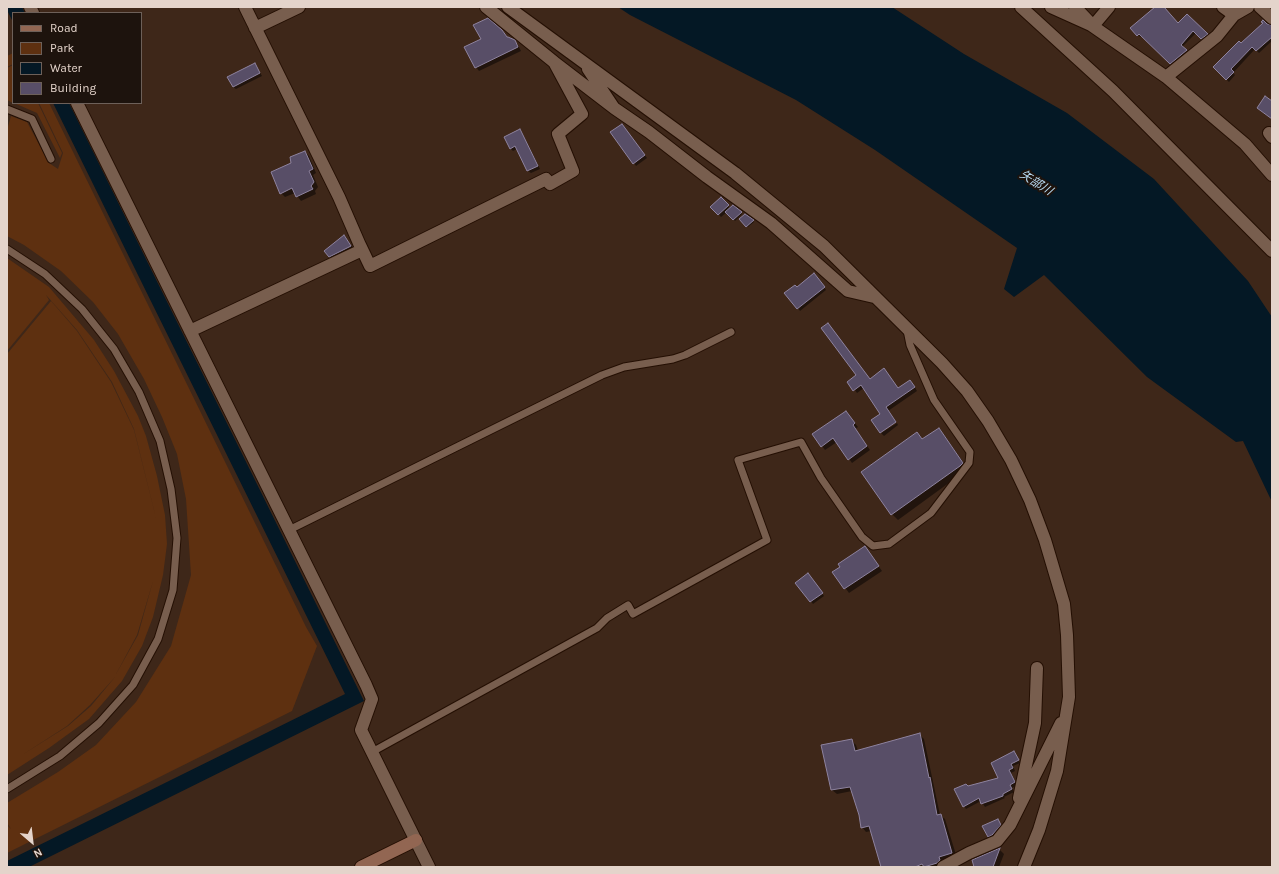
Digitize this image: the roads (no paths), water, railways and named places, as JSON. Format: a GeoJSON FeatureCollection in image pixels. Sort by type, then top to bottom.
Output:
{"type":"FeatureCollection","features":[{"type":"Feature","properties":{"kind":"street"},"geometry":{"type":"LineString","coordinates":[[245,7],[339,196],[370,266],[546,179],[550,184],[573,171],[558,134],[582,114],[554,62]]}},
{"type":"Feature","properties":{"kind":"street"},"geometry":{"type":"LineString","coordinates":[[255,28],[299,7]]}},
{"type":"Feature","properties":{"kind":"street"},"geometry":{"type":"LineString","coordinates":[[486,7],[614,108],[649,132],[707,177],[771,223],[848,291],[876,298]]}},
{"type":"Feature","properties":{"kind":"street"},"geometry":{"type":"LineString","coordinates":[[508,7],[741,178],[824,246],[942,363],[967,391],[988,421],[1011,460],[1030,500],[1045,540],[1064,604],[1067,635],[1069,698],[1057,771],[1039,830],[1024,867]]}},
{"type":"Feature","properties":{"kind":"street"},"geometry":{"type":"LineString","coordinates":[[1021,7],[1113,91],[1272,251]]}},
{"type":"Feature","properties":{"kind":"street"},"geometry":{"type":"LineString","coordinates":[[1051,7],[1093,26],[1166,77],[1245,144],[1272,175]]}},
{"type":"Feature","properties":{"kind":"street"},"geometry":{"type":"LineString","coordinates":[[1075,7],[1093,26]]}},
{"type":"Feature","properties":{"kind":"street"},"geometry":{"type":"LineString","coordinates":[[1093,26],[1109,7]]}},
{"type":"Feature","properties":{"kind":"street"},"geometry":{"type":"LineString","coordinates":[[1223,7],[1234,16]]}},
{"type":"Feature","properties":{"kind":"street"},"geometry":{"type":"LineString","coordinates":[[1166,77],[1217,36],[1234,16],[1248,7]]}},
{"type":"Feature","properties":{"kind":"street"},"geometry":{"type":"LineString","coordinates":[[1260,7],[1272,18]]}},
{"type":"Feature","properties":{"kind":"street"},"geometry":{"type":"LineString","coordinates":[[583,62],[614,108]]}},
{"type":"Feature","properties":{"kind":"street"},"geometry":{"type":"LineString","coordinates":[[77,104],[366,685],[372,699],[361,730],[429,867]]}},
{"type":"Feature","properties":{"kind":"street"},"geometry":{"type":"LineString","coordinates":[[190,332],[362,250],[360,245]]}},
{"type":"Feature","properties":{"kind":"street"},"geometry":{"type":"LineString","coordinates":[[1016,813],[1035,723],[1037,668]]}},
{"type":"Feature","properties":{"kind":"street"},"geometry":{"type":"LineString","coordinates":[[943,867],[969,853],[997,841],[1010,825],[1049,750],[1068,709]]}},
{"type":"Feature","properties":{"kind":"street"},"geometry":{"type":"LineString","coordinates":[[361,867],[416,840]]}},
{"type":"Feature","properties":{"kind":"lane"},"geometry":{"type":"LineString","coordinates":[[7,109],[32,119],[52,159]]}},
{"type":"Feature","properties":{"kind":"lane"},"geometry":{"type":"LineString","coordinates":[[7,249],[45,274],[82,309],[114,349],[139,392],[160,441],[171,489],[177,538],[173,590],[158,639],[132,685],[99,723],[60,756],[7,789]]}},
{"type":"Feature","properties":{"kind":"lane"},"geometry":{"type":"LineString","coordinates":[[372,752],[597,628],[607,618],[628,605],[633,614],[766,540],[738,460],[801,442],[821,478],[862,537],[873,546],[889,544],[932,513],[969,463],[970,452],[934,400],[910,345],[907,329]]}},
{"type":"Feature","properties":{"kind":"lane"},"geometry":{"type":"LineString","coordinates":[[289,530],[602,375],[624,366],[656,362],[679,357],[731,332]]}},
{"type":"Feature","properties":{"kind":"water"},"geometry":{"type":"Polygon","coordinates":[[[7,7],[22,7],[24,12],[12,12],[12,20],[7,7]]]}},
{"type":"Feature","properties":{"kind":"water","name":"矢部川"},"geometry":{"type":"Polygon","coordinates":[[[618,7],[892,7],[964,54],[1067,113],[1154,179],[1248,281],[1272,317],[1272,502],[1243,441],[1236,442],[1147,377],[1044,275],[1014,297],[1004,289],[1017,248],[875,150],[796,100],[630,15],[618,7]]]}},
{"type":"Feature","properties":{"kind":"water"},"geometry":{"type":"Polygon","coordinates":[[[53,104],[69,104],[364,701],[29,867],[7,867],[7,861],[345,694],[53,104]]]}}]}
